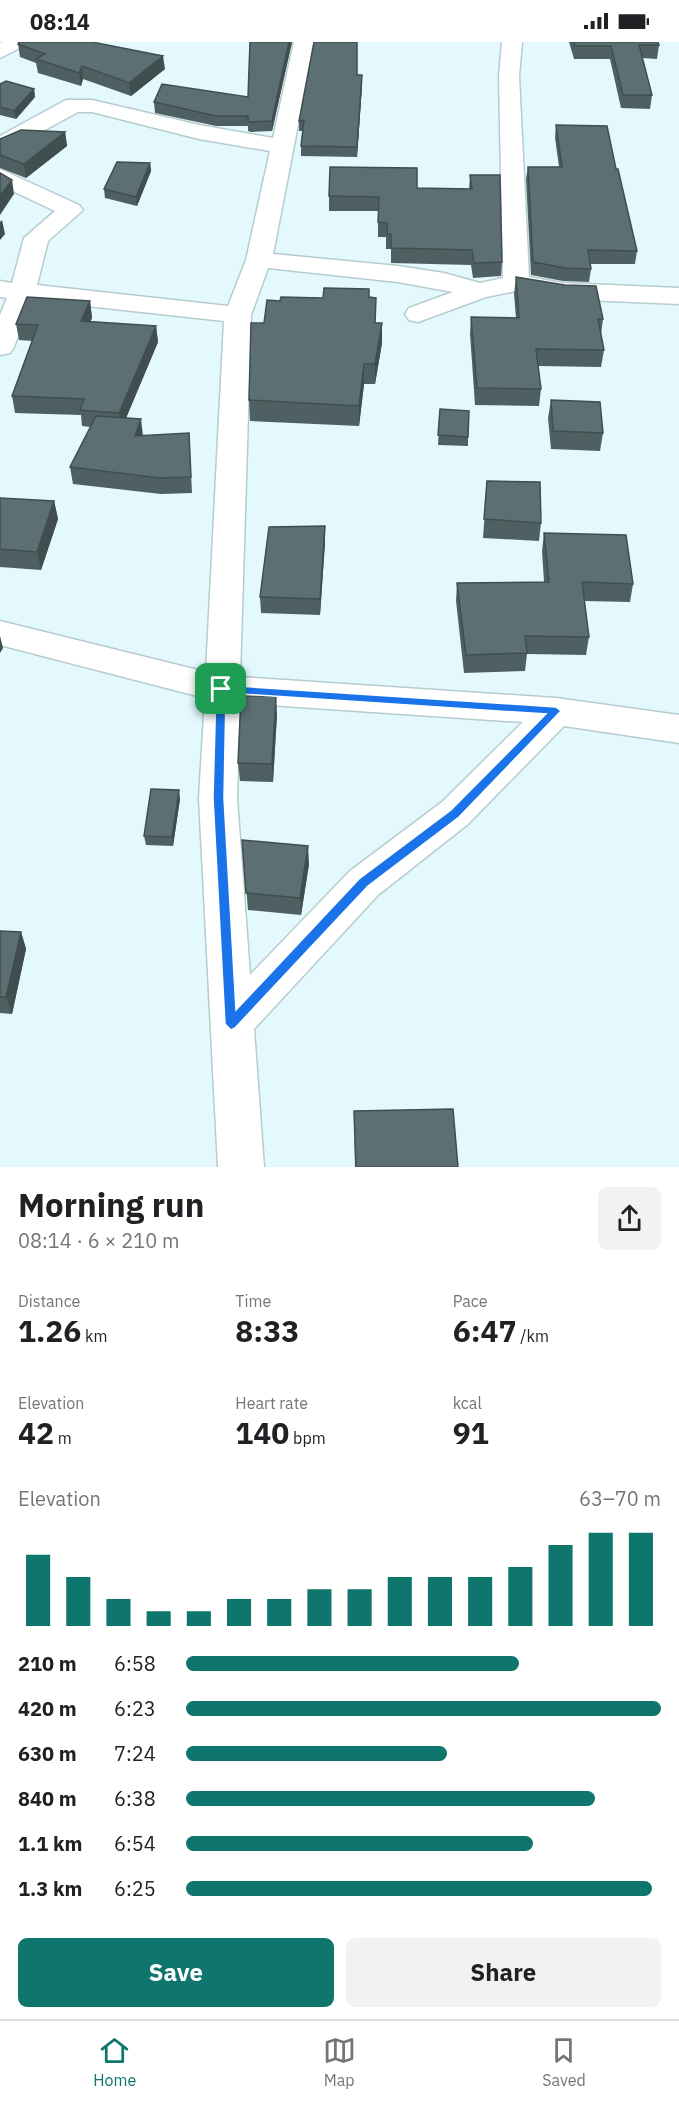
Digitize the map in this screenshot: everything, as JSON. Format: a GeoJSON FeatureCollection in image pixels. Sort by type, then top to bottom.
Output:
{"type":"FeatureCollection","features":[{"type":"Feature","properties":{"kind":"street"},"geometry":{"type":"LineString","coordinates":[[0,52],[17,42]]}},
{"type":"Feature","properties":{"kind":"street"},"geometry":{"type":"LineString","coordinates":[[241,1167],[218,798],[238,315],[259,260],[304,42]]}},
{"type":"Feature","properties":{"kind":"street"},"geometry":{"type":"LineString","coordinates":[[512,42],[509,76],[516,283]]}},
{"type":"Feature","properties":{"kind":"street"},"geometry":{"type":"LineString","coordinates":[[0,145],[74,105],[92,105],[200,132],[283,147]]}},
{"type":"Feature","properties":{"kind":"street"},"geometry":{"type":"LineString","coordinates":[[0,176],[71,210],[36,238],[11,290],[0,347]]}},
{"type":"Feature","properties":{"kind":"street"},"geometry":{"type":"LineString","coordinates":[[259,260],[398,274],[444,281],[479,291]]}},
{"type":"Feature","properties":{"kind":"street"},"geometry":{"type":"LineString","coordinates":[[418,314],[479,291],[516,283],[563,291],[679,296]]}},
{"type":"Feature","properties":{"kind":"street"},"geometry":{"type":"LineString","coordinates":[[11,290],[238,315]]}},
{"type":"Feature","properties":{"kind":"street"},"geometry":{"type":"LineString","coordinates":[[0,633],[221,689],[556,711],[679,729]]}},
{"type":"Feature","properties":{"kind":"street"},"geometry":{"type":"LineString","coordinates":[[231,1024],[363,883],[455,813],[556,711]]}},
{"type":"Feature","properties":{"kind":"building"},"geometry":{"type":"Polygon","coordinates":[[[19,42],[92,42],[163,56],[129,83],[82,66],[79,73],[36,59],[45,54],[18,44],[19,42]]]}},
{"type":"Feature","properties":{"kind":"building"},"geometry":{"type":"Polygon","coordinates":[[[250,42],[289,42],[272,121],[251,122],[248,121],[248,116],[216,116],[154,102],[162,84],[248,97],[250,42]]]}},
{"type":"Feature","properties":{"kind":"building"},"geometry":{"type":"Polygon","coordinates":[[[314,42],[357,42],[357,75],[362,75],[357,147],[301,146],[304,120],[299,121],[314,42]]]}},
{"type":"Feature","properties":{"kind":"building"},"geometry":{"type":"Polygon","coordinates":[[[574,42],[658,42],[659,45],[639,45],[652,95],[623,95],[611,46],[575,46],[574,42]]]}},
{"type":"Feature","properties":{"kind":"building"},"geometry":{"type":"Polygon","coordinates":[[[6,81],[34,89],[14,111],[0,107],[0,84],[6,81]]]}},
{"type":"Feature","properties":{"kind":"building"},"geometry":{"type":"Polygon","coordinates":[[[556,125],[607,126],[637,251],[588,250],[591,269],[565,268],[533,262],[528,167],[562,167],[556,125]]]}},
{"type":"Feature","properties":{"kind":"building"},"geometry":{"type":"Polygon","coordinates":[[[21,130],[65,132],[24,164],[0,155],[0,139],[21,130]]]}},
{"type":"Feature","properties":{"kind":"building"},"geometry":{"type":"Polygon","coordinates":[[[117,162],[150,163],[136,197],[104,189],[117,162]]]}},
{"type":"Feature","properties":{"kind":"building"},"geometry":{"type":"Polygon","coordinates":[[[330,167],[417,168],[417,188],[472,189],[470,175],[500,175],[502,262],[474,263],[472,250],[391,248],[391,234],[387,234],[387,223],[378,222],[379,197],[329,196],[330,167]]]}},
{"type":"Feature","properties":{"kind":"building"},"geometry":{"type":"Polygon","coordinates":[[[0,173],[12,180],[0,196],[0,173]]]}},
{"type":"Feature","properties":{"kind":"building"},"geometry":{"type":"Polygon","coordinates":[[[516,277],[565,285],[596,286],[603,319],[598,319],[604,350],[536,349],[541,389],[477,388],[471,317],[519,318],[516,277]]]}},
{"type":"Feature","properties":{"kind":"building"},"geometry":{"type":"Polygon","coordinates":[[[324,288],[369,289],[369,297],[376,298],[375,323],[382,323],[375,364],[364,364],[359,406],[249,400],[251,323],[264,323],[267,300],[280,301],[281,297],[323,298],[324,288]]]}},
{"type":"Feature","properties":{"kind":"building"},"geometry":{"type":"Polygon","coordinates":[[[27,297],[90,301],[81,321],[156,326],[119,413],[80,410],[84,399],[12,396],[38,325],[16,324],[27,297]]]}},
{"type":"Feature","properties":{"kind":"building"},"geometry":{"type":"Polygon","coordinates":[[[551,400],[600,402],[603,433],[553,431],[551,400]]]}},
{"type":"Feature","properties":{"kind":"building"},"geometry":{"type":"Polygon","coordinates":[[[440,409],[469,411],[468,437],[438,435],[440,409]]]}},
{"type":"Feature","properties":{"kind":"building"},"geometry":{"type":"Polygon","coordinates":[[[96,416],[141,419],[135,436],[189,433],[191,477],[159,478],[70,467],[96,416]]]}},
{"type":"Feature","properties":{"kind":"building"},"geometry":{"type":"Polygon","coordinates":[[[487,481],[540,482],[541,523],[484,519],[487,481]]]}},
{"type":"Feature","properties":{"kind":"building"},"geometry":{"type":"Polygon","coordinates":[[[0,498],[54,501],[37,552],[0,549],[0,498]]]}},
{"type":"Feature","properties":{"kind":"building"},"geometry":{"type":"Polygon","coordinates":[[[325,526],[320,599],[260,597],[269,527],[325,526]]]}},
{"type":"Feature","properties":{"kind":"building"},"geometry":{"type":"Polygon","coordinates":[[[544,533],[626,535],[633,584],[582,582],[589,637],[525,636],[527,653],[466,655],[457,583],[549,582],[544,533]]]}},
{"type":"Feature","properties":{"kind":"building"},"geometry":{"type":"Polygon","coordinates":[[[241,696],[276,696],[272,764],[238,763],[241,696]]]}},
{"type":"Feature","properties":{"kind":"building"},"geometry":{"type":"Polygon","coordinates":[[[151,789],[179,790],[172,837],[144,836],[151,789]]]}},
{"type":"Feature","properties":{"kind":"building"},"geometry":{"type":"Polygon","coordinates":[[[242,840],[308,846],[300,898],[246,893],[242,840]]]}},
{"type":"Feature","properties":{"kind":"building"},"geometry":{"type":"Polygon","coordinates":[[[0,931],[21,932],[6,997],[0,997],[0,931]]]}},
{"type":"Feature","properties":{"kind":"building"},"geometry":{"type":"Polygon","coordinates":[[[453,1109],[458,1167],[356,1167],[354,1111],[453,1109]]]}},
{"type":"Feature","properties":{"kind":"route"},"geometry":{"type":"LineString","coordinates":[[221,689],[556,711],[455,813],[363,883],[231,1024],[218,798],[221,689]]}}]}
